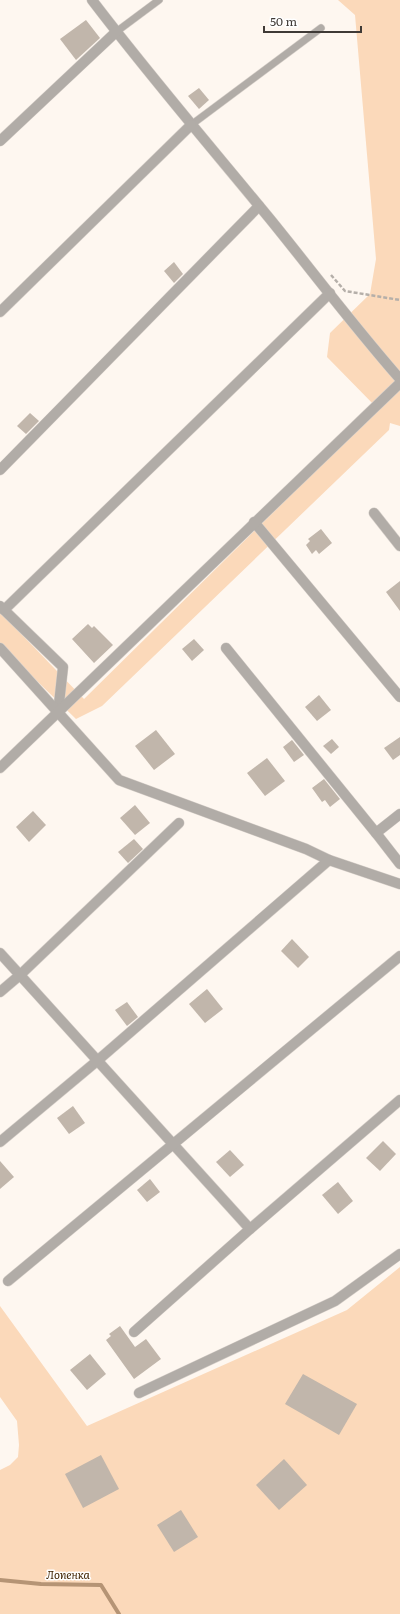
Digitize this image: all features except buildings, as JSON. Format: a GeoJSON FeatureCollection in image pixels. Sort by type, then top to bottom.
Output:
{"type":"FeatureCollection","features":[{"type":"Feature","properties":{"kind":"street"},"geometry":{"type":"LineString","coordinates":[[92,0],[191,125],[259,206],[400,380]]}},
{"type":"Feature","properties":{"kind":"street"},"geometry":{"type":"LineString","coordinates":[[0,141],[116,32]]}},
{"type":"Feature","properties":{"kind":"street"},"geometry":{"type":"LineString","coordinates":[[0,312],[191,125]]}},
{"type":"Feature","properties":{"kind":"street"},"geometry":{"type":"LineString","coordinates":[[0,470],[259,206]]}},
{"type":"Feature","properties":{"kind":"street"},"geometry":{"type":"LineString","coordinates":[[58,713],[63,667],[2,608],[330,293]]}},
{"type":"Feature","properties":{"kind":"street"},"geometry":{"type":"LineString","coordinates":[[0,768],[400,383]]}},
{"type":"Feature","properties":{"kind":"street"},"geometry":{"type":"LineString","coordinates":[[374,513],[400,546]]}},
{"type":"Feature","properties":{"kind":"street"},"geometry":{"type":"LineString","coordinates":[[254,522],[400,697]]}},
{"type":"Feature","properties":{"kind":"street"},"geometry":{"type":"LineString","coordinates":[[0,648],[119,780],[306,849],[329,860],[400,884]]}},
{"type":"Feature","properties":{"kind":"street"},"geometry":{"type":"LineString","coordinates":[[226,648],[400,864]]}},
{"type":"Feature","properties":{"kind":"street"},"geometry":{"type":"LineString","coordinates":[[376,833],[400,814]]}},
{"type":"Feature","properties":{"kind":"street"},"geometry":{"type":"LineString","coordinates":[[0,992],[20,975],[180,823]]}},
{"type":"Feature","properties":{"kind":"street"},"geometry":{"type":"LineString","coordinates":[[0,1142],[97,1061],[329,860]]}},
{"type":"Feature","properties":{"kind":"street"},"geometry":{"type":"LineString","coordinates":[[0,953],[250,1229]]}},
{"type":"Feature","properties":{"kind":"street"},"geometry":{"type":"LineString","coordinates":[[8,1281],[400,956]]}},
{"type":"Feature","properties":{"kind":"street"},"geometry":{"type":"LineString","coordinates":[[134,1332],[250,1229],[400,1100]]}},
{"type":"Feature","properties":{"kind":"street"},"geometry":{"type":"LineString","coordinates":[[139,1393],[335,1301],[400,1254]]}},
{"type":"Feature","properties":{"kind":"lane"},"geometry":{"type":"LineString","coordinates":[[116,32],[158,0]]}},
{"type":"Feature","properties":{"kind":"lane"},"geometry":{"type":"LineString","coordinates":[[191,125],[321,28]]}},
{"type":"Feature","properties":{"kind":"path"},"geometry":{"type":"LineString","coordinates":[[330,274],[345,291],[400,300]]}},
{"type":"Feature","properties":{"kind":"shaded area"},"geometry":{"type":"Polygon","coordinates":[[[338,0],[400,0],[400,426],[390,423],[389,430],[102,706],[76,719],[0,645],[0,612],[84,699],[378,409],[327,357],[330,333],[370,294],[376,259],[355,15],[338,0]]]}},
{"type":"Feature","properties":{"kind":"shaded area"},"geometry":{"type":"Polygon","coordinates":[[[400,1267],[400,1614],[0,1614],[0,1470],[10,1465],[18,1457],[19,1445],[17,1421],[0,1397],[0,1306],[87,1426],[347,1310],[400,1267]]]}},
{"type":"Feature","properties":{"kind":"waterway","name":"Лопенка"},"geometry":{"type":"LineString","coordinates":[[0,1580],[41,1584],[101,1585],[119,1614]]}}]}
